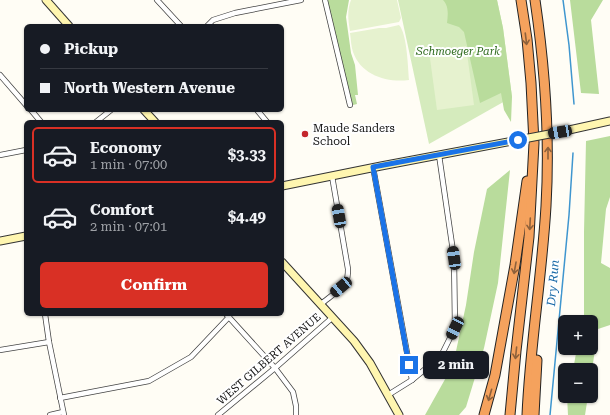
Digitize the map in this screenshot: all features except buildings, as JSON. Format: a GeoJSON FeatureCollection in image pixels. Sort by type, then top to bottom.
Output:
{"type":"FeatureCollection","features":[{"type":"Feature","properties":{"kind":"highway"},"geometry":{"type":"LineString","coordinates":[[510,415],[530,230],[534,143],[529,58],[521,0]]}},
{"type":"Feature","properties":{"kind":"highway"},"geometry":{"type":"LineString","coordinates":[[534,415],[548,198],[545,88],[535,0]]}},
{"type":"Feature","properties":{"kind":"highway"},"geometry":{"type":"LineString","coordinates":[[484,415],[495,375],[516,261],[532,141],[533,118]]}},
{"type":"Feature","properties":{"kind":"highway"},"geometry":{"type":"LineString","coordinates":[[527,415],[544,231],[547,177]]}},
{"type":"Feature","properties":{"kind":"main road"},"geometry":{"type":"LineString","coordinates":[[46,0],[67,24]]}},
{"type":"Feature","properties":{"kind":"main road"},"geometry":{"type":"LineString","coordinates":[[146,112],[153,120]]}},
{"type":"Feature","properties":{"kind":"main road"},"geometry":{"type":"LineString","coordinates":[[284,186],[610,121]]}},
{"type":"Feature","properties":{"kind":"main road"},"geometry":{"type":"LineString","coordinates":[[0,241],[24,236]]}},
{"type":"Feature","properties":{"kind":"main road"},"geometry":{"type":"LineString","coordinates":[[284,264],[354,341],[370,363],[399,415]]}},
{"type":"Feature","properties":{"kind":"street"},"geometry":{"type":"LineString","coordinates":[[157,0],[179,24]]}},
{"type":"Feature","properties":{"kind":"street"},"geometry":{"type":"LineString","coordinates":[[209,24],[213,20],[235,13],[301,0]]}},
{"type":"Feature","properties":{"kind":"street"},"geometry":{"type":"LineString","coordinates":[[325,0],[350,104]]}},
{"type":"Feature","properties":{"kind":"street"},"geometry":{"type":"LineString","coordinates":[[0,75],[24,103]]}},
{"type":"Feature","properties":{"kind":"street"},"geometry":{"type":"LineString","coordinates":[[33,112],[39,120]]}},
{"type":"Feature","properties":{"kind":"street"},"geometry":{"type":"LineString","coordinates":[[98,120],[108,112]]}},
{"type":"Feature","properties":{"kind":"street"},"geometry":{"type":"LineString","coordinates":[[258,112],[265,120]]}},
{"type":"Feature","properties":{"kind":"street"},"geometry":{"type":"LineString","coordinates":[[0,155],[24,150]]}},
{"type":"Feature","properties":{"kind":"street"},"geometry":{"type":"LineString","coordinates":[[388,394],[412,380],[441,356],[455,328],[454,258],[439,154]]}},
{"type":"Feature","properties":{"kind":"street"},"geometry":{"type":"LineString","coordinates":[[373,167],[412,380]]}},
{"type":"Feature","properties":{"kind":"street"},"geometry":{"type":"LineString","coordinates":[[321,304],[346,282],[348,276],[332,176]]}},
{"type":"Feature","properties":{"kind":"street"},"geometry":{"type":"LineString","coordinates":[[47,316],[50,342],[63,414],[50,415]]}},
{"type":"Feature","properties":{"kind":"street"},"geometry":{"type":"LineString","coordinates":[[60,398],[149,381],[191,356],[227,316]]}},
{"type":"Feature","properties":{"kind":"street"},"geometry":{"type":"LineString","coordinates":[[229,316],[276,368],[293,392],[296,415]]}},
{"type":"Feature","properties":{"kind":"street","name":"WEST GILBERT AVENUE"},"geometry":{"type":"LineString","coordinates":[[218,415],[276,368],[333,317]]}},
{"type":"Feature","properties":{"kind":"street"},"geometry":{"type":"LineString","coordinates":[[0,350],[50,342]]}},
{"type":"Feature","properties":{"kind":"green space"},"geometry":{"type":"Polygon","coordinates":[[[325,0],[349,0],[346,17],[351,53],[355,65],[358,95],[355,95],[357,104],[353,105],[325,0]]]}},
{"type":"Feature","properties":{"kind":"green space"},"geometry":{"type":"Polygon","coordinates":[[[351,0],[397,0],[401,18],[399,22],[350,31],[348,15],[351,0]]]}},
{"type":"Feature","properties":{"kind":"green space","name":"Schmoeger Park"},"geometry":{"type":"Polygon","coordinates":[[[398,0],[497,0],[503,28],[512,97],[429,144],[398,0]]]}},
{"type":"Feature","properties":{"kind":"green space"},"geometry":{"type":"Polygon","coordinates":[[[443,0],[497,0],[503,28],[512,97],[511,122],[504,110],[501,93],[480,103],[464,32],[459,27],[447,23],[447,8],[443,0]]]}},
{"type":"Feature","properties":{"kind":"green space"},"geometry":{"type":"Polygon","coordinates":[[[570,0],[603,0],[591,20],[599,94],[581,93],[570,0]]]}},
{"type":"Feature","properties":{"kind":"green space"},"geometry":{"type":"Polygon","coordinates":[[[399,25],[404,35],[408,59],[409,80],[401,81],[384,79],[368,72],[357,60],[353,52],[350,33],[399,25]]]}},
{"type":"Feature","properties":{"kind":"green space"},"geometry":{"type":"Polygon","coordinates":[[[466,46],[474,105],[437,110],[429,51],[466,46]]]}},
{"type":"Feature","properties":{"kind":"green space"},"geometry":{"type":"Polygon","coordinates":[[[610,136],[610,197],[606,209],[601,263],[610,268],[610,325],[598,329],[598,315],[584,315],[586,141],[610,136]]]}},
{"type":"Feature","properties":{"kind":"green space"},"geometry":{"type":"Polygon","coordinates":[[[510,170],[498,283],[484,348],[466,407],[459,415],[425,415],[453,365],[466,305],[474,252],[487,189],[510,170]]]}},
{"type":"Feature","properties":{"kind":"green space"},"geometry":{"type":"Polygon","coordinates":[[[576,355],[594,355],[593,363],[574,363],[576,355]]]}},
{"type":"Feature","properties":{"kind":"green space"},"geometry":{"type":"Polygon","coordinates":[[[567,403],[587,403],[585,415],[568,415],[567,403]]]}},
{"type":"Feature","properties":{"kind":"waterway","name":"Dry Run"},"geometry":{"type":"LineString","coordinates":[[563,0],[569,45],[574,104]]}},
{"type":"Feature","properties":{"kind":"waterway","name":"Dry Run"},"geometry":{"type":"LineString","coordinates":[[550,415],[569,215],[573,153]]}},
{"type":"Feature","properties":{"kind":"place","name":"Maude Sanders School"},"geometry":{"type":"Point","coordinates":[305,134]}},
{"type":"Feature","properties":{"kind":"route"},"geometry":{"type":"LineString","coordinates":[[409,365],[373,167],[518,140]]}}]}
